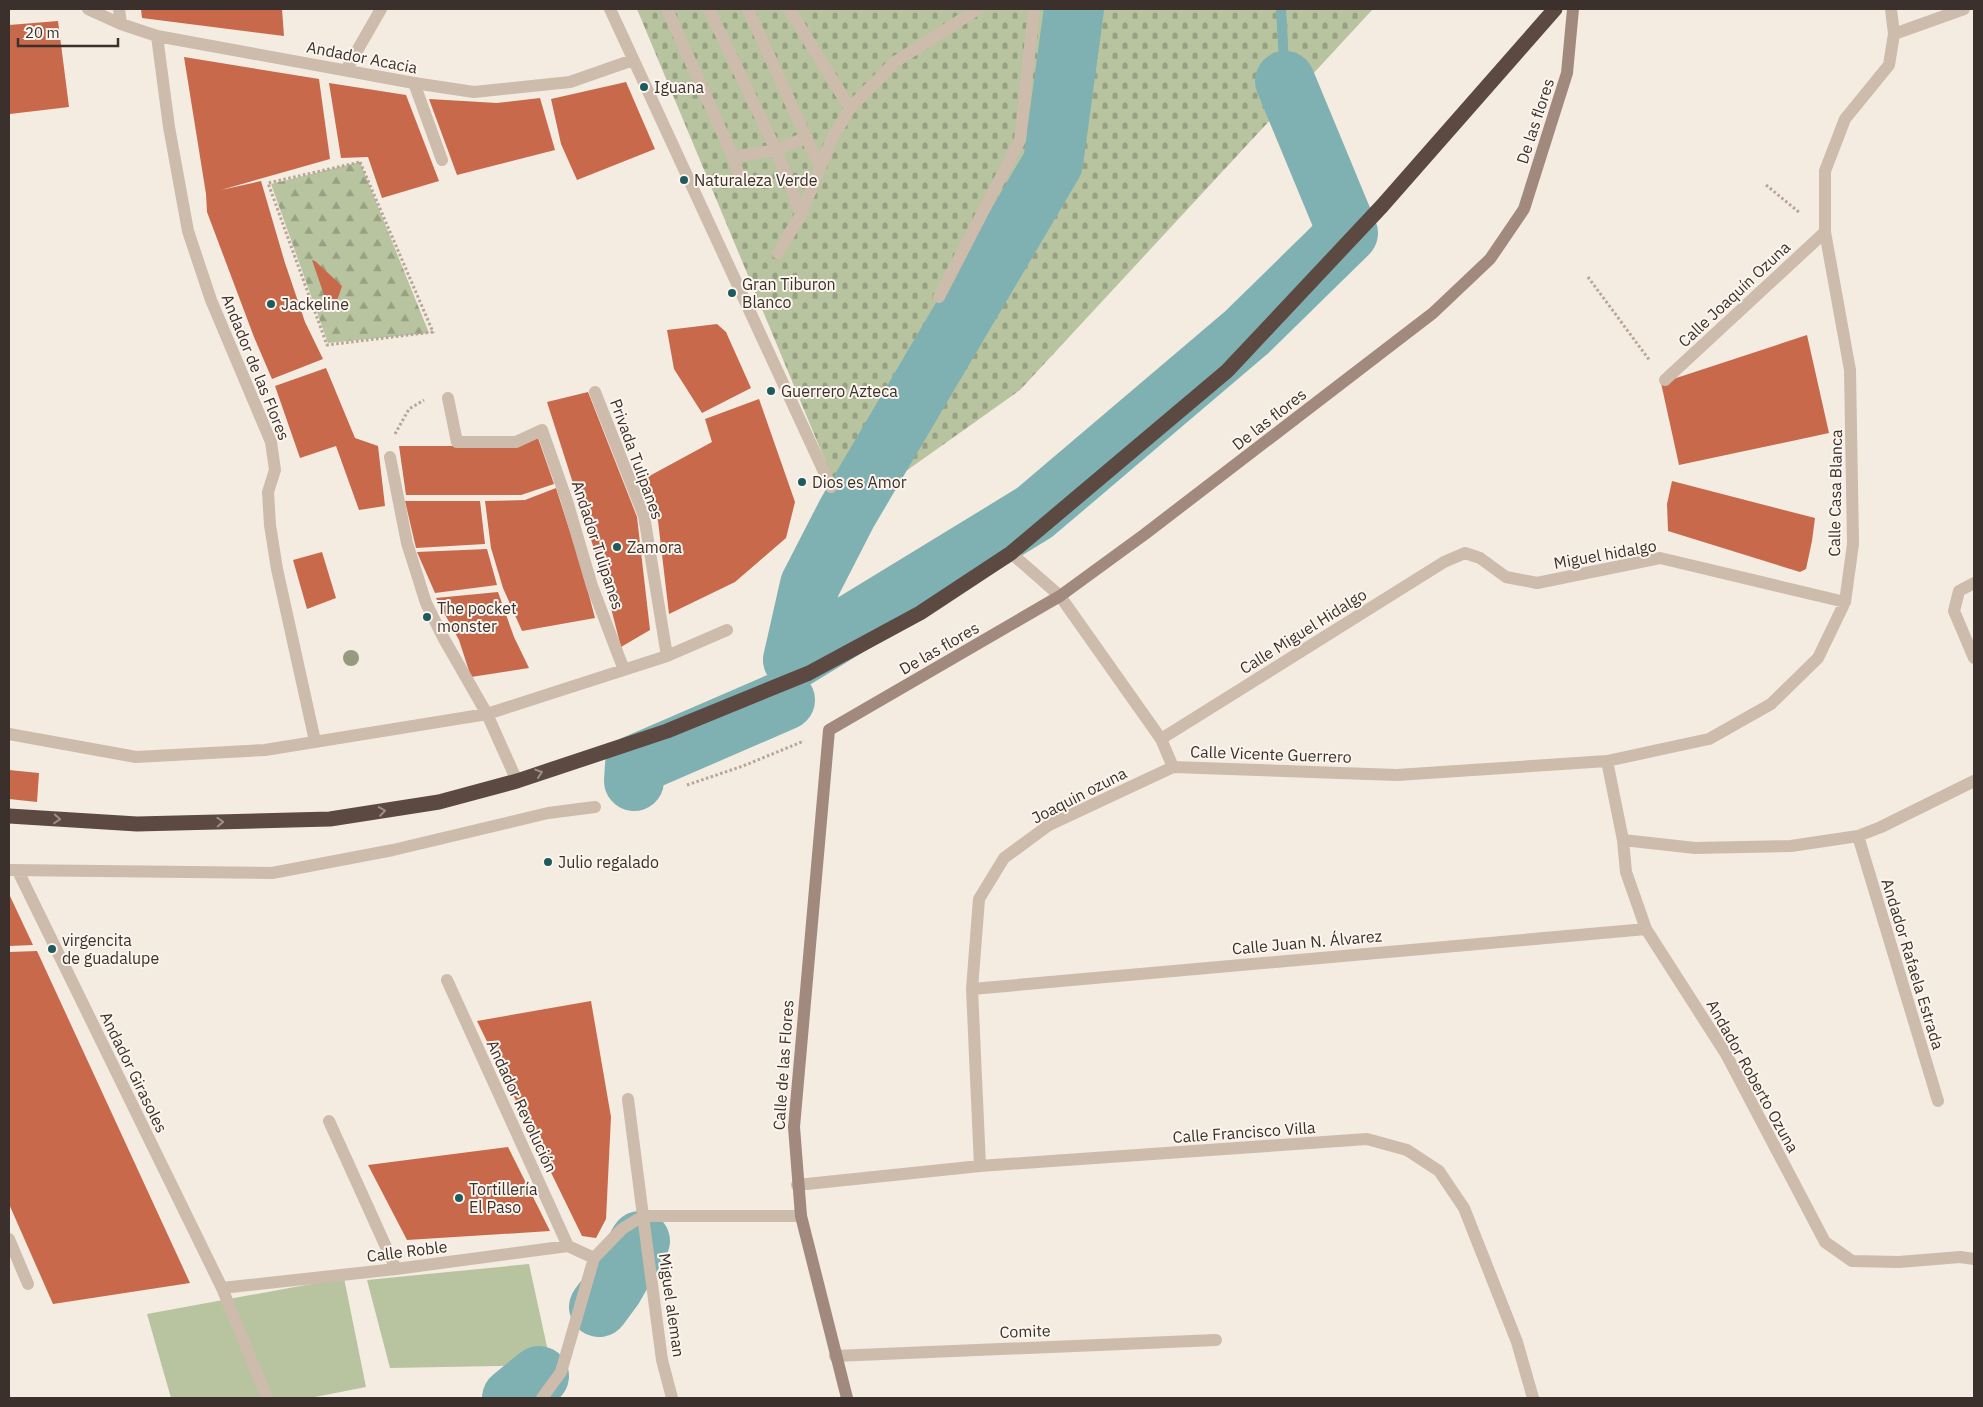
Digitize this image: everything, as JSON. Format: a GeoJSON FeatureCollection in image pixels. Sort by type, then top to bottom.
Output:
{"type":"FeatureCollection","features":[{"type":"Feature","properties":{"kind":"highway"},"geometry":{"type":"LineString","coordinates":[[9,816],[137,824],[330,819],[439,802],[517,781],[667,731],[809,673],[920,614],[1011,553],[1227,372],[1382,206],[1555,9]]}},
{"type":"Feature","properties":{"kind":"street","name":"Andador Acacia"},"geometry":{"type":"LineString","coordinates":[[88,9],[121,24],[157,36],[414,83],[474,92],[570,82],[632,60]]}},
{"type":"Feature","properties":{"kind":"street"},"geometry":{"type":"LineString","coordinates":[[119,9],[121,24]]}},
{"type":"Feature","properties":{"kind":"street"},"geometry":{"type":"LineString","coordinates":[[346,70],[382,9]]}},
{"type":"Feature","properties":{"kind":"street"},"geometry":{"type":"LineString","coordinates":[[610,9],[831,487]]}},
{"type":"Feature","properties":{"kind":"street"},"geometry":{"type":"LineString","coordinates":[[667,9],[733,157],[740,179]]}},
{"type":"Feature","properties":{"kind":"street"},"geometry":{"type":"LineString","coordinates":[[709,9],[776,150],[801,214]]}},
{"type":"Feature","properties":{"kind":"street"},"geometry":{"type":"LineString","coordinates":[[748,9],[820,168]]}},
{"type":"Feature","properties":{"kind":"street"},"geometry":{"type":"LineString","coordinates":[[789,9],[850,108]]}},
{"type":"Feature","properties":{"kind":"street"},"geometry":{"type":"LineString","coordinates":[[778,254],[801,214],[832,139],[850,108],[895,62],[978,9]]}},
{"type":"Feature","properties":{"kind":"street"},"geometry":{"type":"LineString","coordinates":[[939,297],[1020,140],[1034,9]]}},
{"type":"Feature","properties":{"kind":"street","name":"De las flores"},"geometry":{"type":"LineString","coordinates":[[830,730],[1060,596],[1145,534],[1433,313],[1490,259],[1524,209],[1567,74],[1573,9]]}},
{"type":"Feature","properties":{"kind":"street"},"geometry":{"type":"LineString","coordinates":[[1825,232],[1825,171],[1845,119],[1889,64],[1894,34],[1891,9]]}},
{"type":"Feature","properties":{"kind":"street"},"geometry":{"type":"LineString","coordinates":[[1894,34],[1964,9]]}},
{"type":"Feature","properties":{"kind":"street","name":"Andador de las Flores"},"geometry":{"type":"LineString","coordinates":[[157,36],[168,127],[188,232],[211,300],[271,442],[275,470],[268,492],[270,525],[277,569],[315,741]]}},
{"type":"Feature","properties":{"kind":"street"},"geometry":{"type":"LineString","coordinates":[[414,83],[442,160]]}},
{"type":"Feature","properties":{"kind":"street"},"geometry":{"type":"LineString","coordinates":[[733,157],[776,150],[807,137]]}},
{"type":"Feature","properties":{"kind":"street","name":"Calle Joaquín Ozuna"},"geometry":{"type":"LineString","coordinates":[[1665,380],[1825,232]]}},
{"type":"Feature","properties":{"kind":"street","name":"Calle Casa Blanca"},"geometry":{"type":"LineString","coordinates":[[1607,761],[1709,738],[1771,704],[1818,658],[1845,602],[1853,544],[1850,370],[1825,232]]}},
{"type":"Feature","properties":{"kind":"street","name":"Privada Tulipanes"},"geometry":{"type":"LineString","coordinates":[[595,392],[644,516],[667,656]]}},
{"type":"Feature","properties":{"kind":"street","name":"Andador Tulipanes"},"geometry":{"type":"LineString","coordinates":[[448,398],[457,442],[516,442],[542,430],[567,501],[592,586],[624,670]]}},
{"type":"Feature","properties":{"kind":"street"},"geometry":{"type":"LineString","coordinates":[[390,457],[406,543],[426,603],[444,640],[487,714],[517,781]]}},
{"type":"Feature","properties":{"kind":"street","name":"Calle Vicente Guerrero"},"geometry":{"type":"LineString","coordinates":[[1011,553],[1060,596],[1161,739],[1172,767],[1397,775],[1607,761]]}},
{"type":"Feature","properties":{"kind":"street","name":"Miguel hidalgo"},"geometry":{"type":"LineString","coordinates":[[1464,553],[1480,558],[1506,577],[1537,583],[1660,558],[1845,602]]}},
{"type":"Feature","properties":{"kind":"street","name":"Calle Miguel Hidalgo"},"geometry":{"type":"LineString","coordinates":[[1161,739],[1444,562],[1464,553]]}},
{"type":"Feature","properties":{"kind":"street"},"geometry":{"type":"LineString","coordinates":[[1974,583],[1959,591],[1954,611],[1974,658]]}},
{"type":"Feature","properties":{"kind":"street"},"geometry":{"type":"LineString","coordinates":[[9,734],[136,757],[264,750],[487,714],[667,656],[727,630]]}},
{"type":"Feature","properties":{"kind":"street","name":"Calle de las Flores"},"geometry":{"type":"LineString","coordinates":[[830,730],[794,1127],[797,1185],[801,1216],[847,1398]]}},
{"type":"Feature","properties":{"kind":"street","name":"Andador Roberto Ozuna"},"geometry":{"type":"LineString","coordinates":[[1607,761],[1623,840],[1626,872],[1646,928],[1726,1054],[1826,1242],[1852,1261],[1899,1262],[1960,1257],[1974,1259]]}},
{"type":"Feature","properties":{"kind":"street","name":"Joaquin ozuna"},"geometry":{"type":"LineString","coordinates":[[972,988],[979,899],[1004,858],[1049,825],[1172,767]]}},
{"type":"Feature","properties":{"kind":"street"},"geometry":{"type":"LineString","coordinates":[[1623,840],[1695,848],[1790,846],[1858,836],[1881,827],[1974,781]]}},
{"type":"Feature","properties":{"kind":"street"},"geometry":{"type":"LineString","coordinates":[[13,870],[272,873],[393,850],[548,813],[595,806]]}},
{"type":"Feature","properties":{"kind":"street","name":"Andador Rafaela Estrada"},"geometry":{"type":"LineString","coordinates":[[1858,836],[1938,1101]]}},
{"type":"Feature","properties":{"kind":"street","name":"Andador Girasoles"},"geometry":{"type":"LineString","coordinates":[[13,870],[222,1288],[267,1398]]}},
{"type":"Feature","properties":{"kind":"street","name":"Calle Juan N. Álvarez"},"geometry":{"type":"LineString","coordinates":[[972,988],[1646,928]]}},
{"type":"Feature","properties":{"kind":"street","name":"Andador Revolución"},"geometry":{"type":"LineString","coordinates":[[446,980],[568,1246]]}},
{"type":"Feature","properties":{"kind":"street"},"geometry":{"type":"LineString","coordinates":[[972,988],[980,1166]]}},
{"type":"Feature","properties":{"kind":"street","name":"Miguel aleman"},"geometry":{"type":"LineString","coordinates":[[628,1099],[662,1360],[672,1398]]}},
{"type":"Feature","properties":{"kind":"street"},"geometry":{"type":"LineString","coordinates":[[329,1121],[396,1269]]}},
{"type":"Feature","properties":{"kind":"street","name":"Calle Francisco Villa"},"geometry":{"type":"LineString","coordinates":[[797,1185],[980,1166],[1367,1140],[1407,1150],[1439,1171],[1464,1208],[1517,1342],[1533,1398]]}},
{"type":"Feature","properties":{"kind":"street"},"geometry":{"type":"LineString","coordinates":[[542,1398],[561,1372],[594,1258],[622,1229],[643,1216],[801,1216]]}},
{"type":"Feature","properties":{"kind":"street"},"geometry":{"type":"LineString","coordinates":[[9,1239],[28,1284]]}},
{"type":"Feature","properties":{"kind":"street"},"geometry":{"type":"LineString","coordinates":[[568,1246],[594,1258]]}},
{"type":"Feature","properties":{"kind":"street","name":"Calle Roble"},"geometry":{"type":"LineString","coordinates":[[222,1288],[396,1269],[568,1246]]}},
{"type":"Feature","properties":{"kind":"street","name":"Comite"},"geometry":{"type":"LineString","coordinates":[[835,1356],[1216,1340]]}},
{"type":"Feature","properties":{"kind":"path"},"geometry":{"type":"LineString","coordinates":[[360,162],[433,332],[327,345],[268,183],[360,162]]}},
{"type":"Feature","properties":{"kind":"path"},"geometry":{"type":"LineString","coordinates":[[1766,185],[1825,232]]}},
{"type":"Feature","properties":{"kind":"path"},"geometry":{"type":"LineString","coordinates":[[1588,277],[1665,380]]}},
{"type":"Feature","properties":{"kind":"path"},"geometry":{"type":"LineString","coordinates":[[390,457],[395,433],[409,409],[424,400]]}},
{"type":"Feature","properties":{"kind":"path"},"geometry":{"type":"LineString","coordinates":[[687,785],[743,766],[830,730]]}},
{"type":"Feature","properties":{"kind":"green space"},"geometry":{"type":"Polygon","coordinates":[[[637,9],[1373,9],[1020,390],[847,513],[637,9]]]}},
{"type":"Feature","properties":{"kind":"green space"},"geometry":{"type":"Polygon","coordinates":[[[360,162],[429,333],[328,343],[271,184],[360,162]]]}},
{"type":"Feature","properties":{"kind":"green space"},"geometry":{"type":"Polygon","coordinates":[[[529,1264],[551,1365],[390,1368],[367,1280],[529,1264]]]}},
{"type":"Feature","properties":{"kind":"green space"},"geometry":{"type":"Polygon","coordinates":[[[344,1278],[366,1387],[310,1398],[171,1398],[147,1314],[344,1278]]]}},
{"type":"Feature","properties":{"kind":"building"},"geometry":{"type":"Polygon","coordinates":[[[141,9],[282,9],[284,36],[142,18],[141,9]]]}},
{"type":"Feature","properties":{"kind":"building"},"geometry":{"type":"Polygon","coordinates":[[[58,21],[69,107],[10,114],[9,25],[58,21]]]}},
{"type":"Feature","properties":{"kind":"building"},"geometry":{"type":"Polygon","coordinates":[[[184,57],[319,79],[330,159],[221,190],[261,181],[285,263],[305,322],[323,359],[272,379],[254,337],[207,212],[206,194],[184,57]]]}},
{"type":"Feature","properties":{"kind":"building"},"geometry":{"type":"Polygon","coordinates":[[[626,82],[655,149],[577,180],[561,144],[551,99],[626,82]]]}},
{"type":"Feature","properties":{"kind":"building"},"geometry":{"type":"Polygon","coordinates":[[[329,83],[406,95],[439,181],[382,198],[368,157],[341,158],[329,83]]]}},
{"type":"Feature","properties":{"kind":"building"},"geometry":{"type":"Polygon","coordinates":[[[540,98],[555,150],[457,175],[429,99],[497,103],[540,98]]]}},
{"type":"Feature","properties":{"kind":"building"},"geometry":{"type":"Polygon","coordinates":[[[312,260],[342,286],[330,312],[312,260]]]}},
{"type":"Feature","properties":{"kind":"building"},"geometry":{"type":"Polygon","coordinates":[[[717,324],[726,332],[751,388],[702,413],[674,369],[667,330],[717,324]]]}},
{"type":"Feature","properties":{"kind":"building"},"geometry":{"type":"Polygon","coordinates":[[[1807,335],[1829,433],[1679,465],[1661,383],[1807,335]]]}},
{"type":"Feature","properties":{"kind":"building"},"geometry":{"type":"Polygon","coordinates":[[[326,368],[355,438],[378,446],[385,506],[359,510],[336,446],[300,458],[275,386],[326,368]]]}},
{"type":"Feature","properties":{"kind":"building","name":"Zamora"},"geometry":{"type":"Polygon","coordinates":[[[588,392],[637,517],[650,630],[621,647],[603,577],[547,402],[588,392]]]}},
{"type":"Feature","properties":{"kind":"building"},"geometry":{"type":"Polygon","coordinates":[[[759,399],[795,502],[786,538],[735,582],[669,614],[658,521],[642,480],[712,442],[705,419],[759,399]]]}},
{"type":"Feature","properties":{"kind":"building"},"geometry":{"type":"Polygon","coordinates":[[[538,438],[554,484],[521,495],[406,495],[399,446],[456,446],[538,438]]]}},
{"type":"Feature","properties":{"kind":"building"},"geometry":{"type":"Polygon","coordinates":[[[1672,481],[1815,518],[1806,569],[1800,572],[1668,531],[1667,504],[1672,481]]]}},
{"type":"Feature","properties":{"kind":"building"},"geometry":{"type":"Polygon","coordinates":[[[556,488],[582,569],[595,618],[522,631],[503,588],[491,548],[485,501],[525,500],[556,488]]]}},
{"type":"Feature","properties":{"kind":"building"},"geometry":{"type":"Polygon","coordinates":[[[405,501],[480,501],[485,544],[416,548],[405,501]]]}},
{"type":"Feature","properties":{"kind":"building"},"geometry":{"type":"Polygon","coordinates":[[[487,549],[497,585],[435,593],[417,552],[487,549]]]}},
{"type":"Feature","properties":{"kind":"building"},"geometry":{"type":"Polygon","coordinates":[[[322,552],[336,598],[307,609],[293,560],[322,552]]]}},
{"type":"Feature","properties":{"kind":"building"},"geometry":{"type":"Polygon","coordinates":[[[498,592],[514,637],[529,668],[471,677],[459,640],[436,598],[498,592]]]}},
{"type":"Feature","properties":{"kind":"building"},"geometry":{"type":"Polygon","coordinates":[[[9,770],[39,773],[37,802],[9,799],[9,770]]]}},
{"type":"Feature","properties":{"kind":"building"},"geometry":{"type":"Polygon","coordinates":[[[9,894],[33,945],[9,946],[9,894]]]}},
{"type":"Feature","properties":{"kind":"building"},"geometry":{"type":"Polygon","coordinates":[[[37,951],[190,1283],[53,1304],[9,1204],[9,952],[37,951]]]}},
{"type":"Feature","properties":{"kind":"building"},"geometry":{"type":"Polygon","coordinates":[[[591,1001],[611,1117],[606,1219],[596,1238],[582,1236],[477,1021],[591,1001]]]}},
{"type":"Feature","properties":{"kind":"building","name":"Tortillería El Paso"},"geometry":{"type":"Polygon","coordinates":[[[508,1147],[550,1231],[407,1240],[368,1165],[508,1147]]]}},
{"type":"Feature","properties":{"kind":"waterway"},"geometry":{"type":"LineString","coordinates":[[793,660],[810,585],[847,513],[1053,163],[1074,9]]}},
{"type":"Feature","properties":{"kind":"waterway"},"geometry":{"type":"LineString","coordinates":[[1281,9],[1285,81]]}},
{"type":"Feature","properties":{"kind":"waterway"},"geometry":{"type":"LineString","coordinates":[[793,660],[1034,513],[1247,332],[1348,233],[1285,81]]}},
{"type":"Feature","properties":{"kind":"waterway"},"geometry":{"type":"LineString","coordinates":[[634,781],[635,765],[785,700]]}},
{"type":"Feature","properties":{"kind":"waterway"},"geometry":{"type":"LineString","coordinates":[[599,1307],[613,1288],[640,1241]]}},
{"type":"Feature","properties":{"kind":"waterway"},"geometry":{"type":"LineString","coordinates":[[512,1398],[539,1376]]}},
{"type":"Feature","properties":{"kind":"place","name":"Iguana"},"geometry":{"type":"Point","coordinates":[644,87]}},
{"type":"Feature","properties":{"kind":"place","name":"Naturaleza Verde"},"geometry":{"type":"Point","coordinates":[684,180]}},
{"type":"Feature","properties":{"kind":"place","name":"Gran Tiburon Blanco"},"geometry":{"type":"Point","coordinates":[732,293]}},
{"type":"Feature","properties":{"kind":"place","name":"Jackeline"},"geometry":{"type":"Point","coordinates":[271,304]}},
{"type":"Feature","properties":{"kind":"place","name":"Guerrero Azteca"},"geometry":{"type":"Point","coordinates":[771,391]}},
{"type":"Feature","properties":{"kind":"place","name":"Dios es Amor"},"geometry":{"type":"Point","coordinates":[802,482]}},
{"type":"Feature","properties":{"kind":"place","name":"Zamora"},"geometry":{"type":"Point","coordinates":[617,547]}},
{"type":"Feature","properties":{"kind":"place","name":"The pocket monster"},"geometry":{"type":"Point","coordinates":[427,617]}},
{"type":"Feature","properties":{"kind":"place","name":"Julio regalado"},"geometry":{"type":"Point","coordinates":[548,862]}},
{"type":"Feature","properties":{"kind":"place","name":"virgencita de guadalupe"},"geometry":{"type":"Point","coordinates":[52,949]}},
{"type":"Feature","properties":{"kind":"place","name":"Tortillería El Paso"},"geometry":{"type":"Point","coordinates":[459,1198]}}]}
